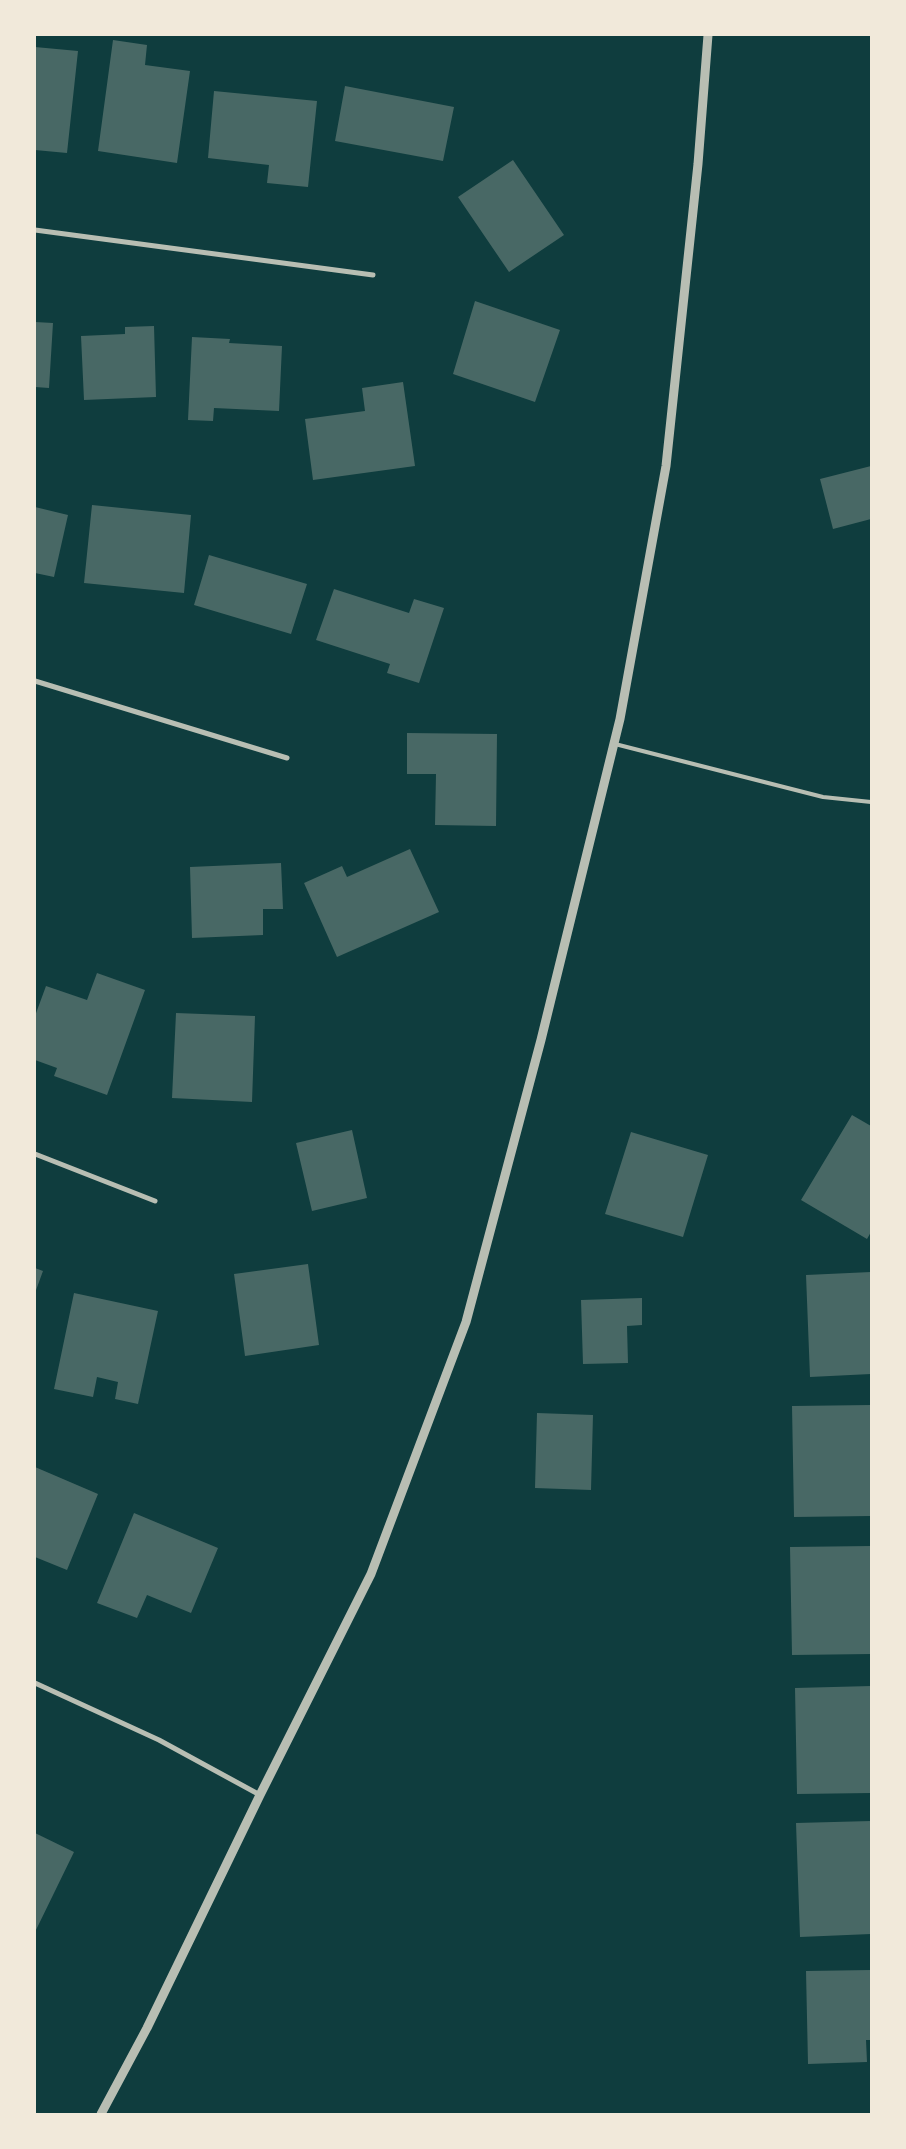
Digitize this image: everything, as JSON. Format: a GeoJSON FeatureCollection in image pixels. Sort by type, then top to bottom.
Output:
{"type":"FeatureCollection","features":[{"type":"Feature","properties":{"kind":"street"},"geometry":{"type":"LineString","coordinates":[[101,2114],[147,2028],[260,1794],[371,1574],[466,1322],[538,1049],[614,744],[666,466],[698,164],[708,35]]}},
{"type":"Feature","properties":{"kind":"street"},"geometry":{"type":"LineString","coordinates":[[35,230],[373,275]]}},
{"type":"Feature","properties":{"kind":"street"},"geometry":{"type":"LineString","coordinates":[[35,681],[286,758]]}},
{"type":"Feature","properties":{"kind":"street"},"geometry":{"type":"LineString","coordinates":[[35,1154],[155,1201]]}},
{"type":"Feature","properties":{"kind":"street"},"geometry":{"type":"LineString","coordinates":[[35,1683],[159,1740],[260,1794]]}},
{"type":"Feature","properties":{"kind":"lane"},"geometry":{"type":"LineString","coordinates":[[614,744],[823,797],[871,802]]}},
{"type":"Feature","properties":{"kind":"building"},"geometry":{"type":"Polygon","coordinates":[[[113,40],[147,45],[145,65],[190,71],[177,163],[98,151],[113,40]]]}},
{"type":"Feature","properties":{"kind":"building"},"geometry":{"type":"Polygon","coordinates":[[[35,47],[78,51],[67,153],[35,150],[35,47]]]}},
{"type":"Feature","properties":{"kind":"building"},"geometry":{"type":"Polygon","coordinates":[[[345,86],[454,107],[443,161],[335,141],[345,86]]]}},
{"type":"Feature","properties":{"kind":"building"},"geometry":{"type":"Polygon","coordinates":[[[214,91],[317,101],[308,187],[267,183],[269,165],[208,158],[214,91]]]}},
{"type":"Feature","properties":{"kind":"building"},"geometry":{"type":"Polygon","coordinates":[[[513,160],[564,235],[509,272],[458,197],[513,160]]]}},
{"type":"Feature","properties":{"kind":"building"},"geometry":{"type":"Polygon","coordinates":[[[475,301],[560,330],[535,402],[453,374],[475,301]]]}},
{"type":"Feature","properties":{"kind":"building"},"geometry":{"type":"Polygon","coordinates":[[[35,322],[53,323],[49,388],[35,387],[35,322]]]}},
{"type":"Feature","properties":{"kind":"building"},"geometry":{"type":"Polygon","coordinates":[[[154,326],[156,397],[84,400],[81,336],[125,334],[125,327],[154,326]]]}},
{"type":"Feature","properties":{"kind":"building"},"geometry":{"type":"Polygon","coordinates":[[[192,337],[230,339],[229,343],[282,346],[279,411],[214,408],[213,421],[188,420],[192,337]]]}},
{"type":"Feature","properties":{"kind":"building"},"geometry":{"type":"Polygon","coordinates":[[[403,382],[415,466],[313,480],[305,419],[365,411],[362,388],[403,382]]]}},
{"type":"Feature","properties":{"kind":"building"},"geometry":{"type":"Polygon","coordinates":[[[871,466],[871,519],[833,529],[820,479],[871,466]]]}},
{"type":"Feature","properties":{"kind":"building"},"geometry":{"type":"Polygon","coordinates":[[[92,505],[191,515],[184,593],[84,583],[92,505]]]}},
{"type":"Feature","properties":{"kind":"building"},"geometry":{"type":"Polygon","coordinates":[[[35,507],[68,515],[54,577],[35,573],[35,507]]]}},
{"type":"Feature","properties":{"kind":"building"},"geometry":{"type":"Polygon","coordinates":[[[209,555],[307,584],[291,634],[194,605],[209,555]]]}},
{"type":"Feature","properties":{"kind":"building"},"geometry":{"type":"Polygon","coordinates":[[[334,589],[409,613],[414,599],[444,608],[419,683],[387,673],[390,664],[316,640],[334,589]]]}},
{"type":"Feature","properties":{"kind":"building"},"geometry":{"type":"Polygon","coordinates":[[[407,733],[497,734],[496,826],[435,825],[436,774],[407,774],[407,733]]]}},
{"type":"Feature","properties":{"kind":"building"},"geometry":{"type":"Polygon","coordinates":[[[410,849],[439,912],[337,957],[304,883],[342,866],[347,877],[410,849]]]}},
{"type":"Feature","properties":{"kind":"building"},"geometry":{"type":"Polygon","coordinates":[[[281,863],[283,909],[263,909],[263,935],[192,938],[190,867],[281,863]]]}},
{"type":"Feature","properties":{"kind":"building"},"geometry":{"type":"Polygon","coordinates":[[[97,973],[145,990],[107,1095],[54,1076],[57,1068],[35,1060],[35,1016],[46,986],[87,1000],[97,973]]]}},
{"type":"Feature","properties":{"kind":"building"},"geometry":{"type":"Polygon","coordinates":[[[176,1013],[255,1016],[252,1102],[172,1098],[176,1013]]]}},
{"type":"Feature","properties":{"kind":"building"},"geometry":{"type":"Polygon","coordinates":[[[852,1115],[871,1126],[871,1232],[867,1239],[801,1200],[852,1115]]]}},
{"type":"Feature","properties":{"kind":"building"},"geometry":{"type":"Polygon","coordinates":[[[352,1130],[367,1198],[312,1211],[296,1143],[352,1130]]]}},
{"type":"Feature","properties":{"kind":"building"},"geometry":{"type":"Polygon","coordinates":[[[631,1132],[708,1155],[683,1237],[605,1214],[631,1132]]]}},
{"type":"Feature","properties":{"kind":"building"},"geometry":{"type":"Polygon","coordinates":[[[308,1264],[319,1345],[245,1356],[234,1274],[308,1264]]]}},
{"type":"Feature","properties":{"kind":"building"},"geometry":{"type":"Polygon","coordinates":[[[35,1268],[43,1271],[35,1293],[35,1268]]]}},
{"type":"Feature","properties":{"kind":"building"},"geometry":{"type":"Polygon","coordinates":[[[871,1272],[871,1374],[810,1377],[806,1275],[871,1272]]]}},
{"type":"Feature","properties":{"kind":"building"},"geometry":{"type":"Polygon","coordinates":[[[74,1293],[158,1311],[138,1404],[115,1399],[118,1382],[97,1377],[93,1397],[54,1389],[74,1293]]]}},
{"type":"Feature","properties":{"kind":"building"},"geometry":{"type":"Polygon","coordinates":[[[642,1298],[642,1325],[627,1326],[628,1363],[583,1364],[581,1300],[642,1298]]]}},
{"type":"Feature","properties":{"kind":"building"},"geometry":{"type":"Polygon","coordinates":[[[871,1405],[871,1516],[794,1517],[792,1406],[871,1405]]]}},
{"type":"Feature","properties":{"kind":"building"},"geometry":{"type":"Polygon","coordinates":[[[537,1413],[593,1415],[591,1490],[535,1488],[537,1413]]]}},
{"type":"Feature","properties":{"kind":"building"},"geometry":{"type":"Polygon","coordinates":[[[35,1467],[98,1494],[67,1570],[35,1557],[35,1467]]]}},
{"type":"Feature","properties":{"kind":"building"},"geometry":{"type":"Polygon","coordinates":[[[134,1513],[218,1548],[191,1613],[147,1595],[137,1618],[97,1603],[134,1513]]]}},
{"type":"Feature","properties":{"kind":"building"},"geometry":{"type":"Polygon","coordinates":[[[871,1546],[871,1654],[792,1655],[790,1547],[871,1546]]]}},
{"type":"Feature","properties":{"kind":"building"},"geometry":{"type":"Polygon","coordinates":[[[871,1686],[871,1793],[797,1794],[795,1688],[871,1686]]]}},
{"type":"Feature","properties":{"kind":"building"},"geometry":{"type":"Polygon","coordinates":[[[871,1821],[871,1934],[800,1937],[796,1823],[871,1821]]]}},
{"type":"Feature","properties":{"kind":"building"},"geometry":{"type":"Polygon","coordinates":[[[35,1833],[74,1852],[35,1932],[35,1833]]]}},
{"type":"Feature","properties":{"kind":"building"},"geometry":{"type":"Polygon","coordinates":[[[871,1970],[871,2040],[866,2040],[867,2062],[808,2064],[806,1971],[871,1970]]]}}]}
